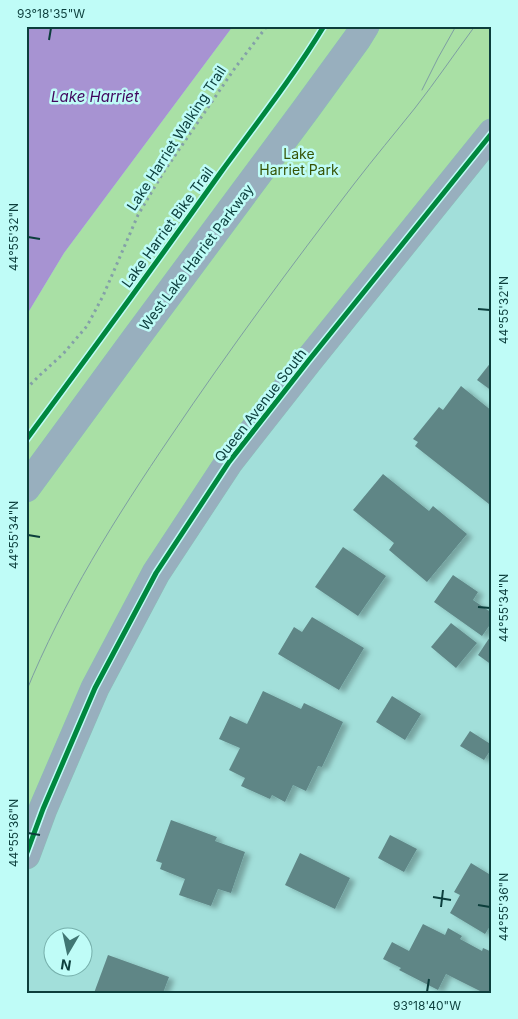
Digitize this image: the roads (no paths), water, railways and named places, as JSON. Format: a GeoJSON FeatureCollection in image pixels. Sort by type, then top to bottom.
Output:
{"type":"FeatureCollection","features":[{"type":"Feature","properties":{"kind":"street","name":"West Lake Harriet Parkway"},"geometry":{"type":"LineString","coordinates":[[26,488],[324,86],[358,39],[365,26]]}},
{"type":"Feature","properties":{"kind":"street","name":"Queen Avenue South"},"geometry":{"type":"LineString","coordinates":[[26,855],[95,688],[156,573],[229,462],[492,133]]}},
{"type":"Feature","properties":{"kind":"water","name":"Lake Harriet"},"geometry":{"type":"Polygon","coordinates":[[[26,26],[233,26],[64,253],[26,316],[26,26]]]}},
{"type":"Feature","properties":{"kind":"tram line"},"geometry":{"type":"LineString","coordinates":[[422,90],[456,26]]}},
{"type":"Feature","properties":{"kind":"tram line"},"geometry":{"type":"LineString","coordinates":[[26,692],[57,625],[92,560],[130,497],[171,436],[284,277],[354,184],[423,98],[475,26]]}},
{"type":"Feature","properties":{"kind":"park label","name":"Lake Harriet Park"},"geometry":{"type":"Point","coordinates":[299,162]}}]}
